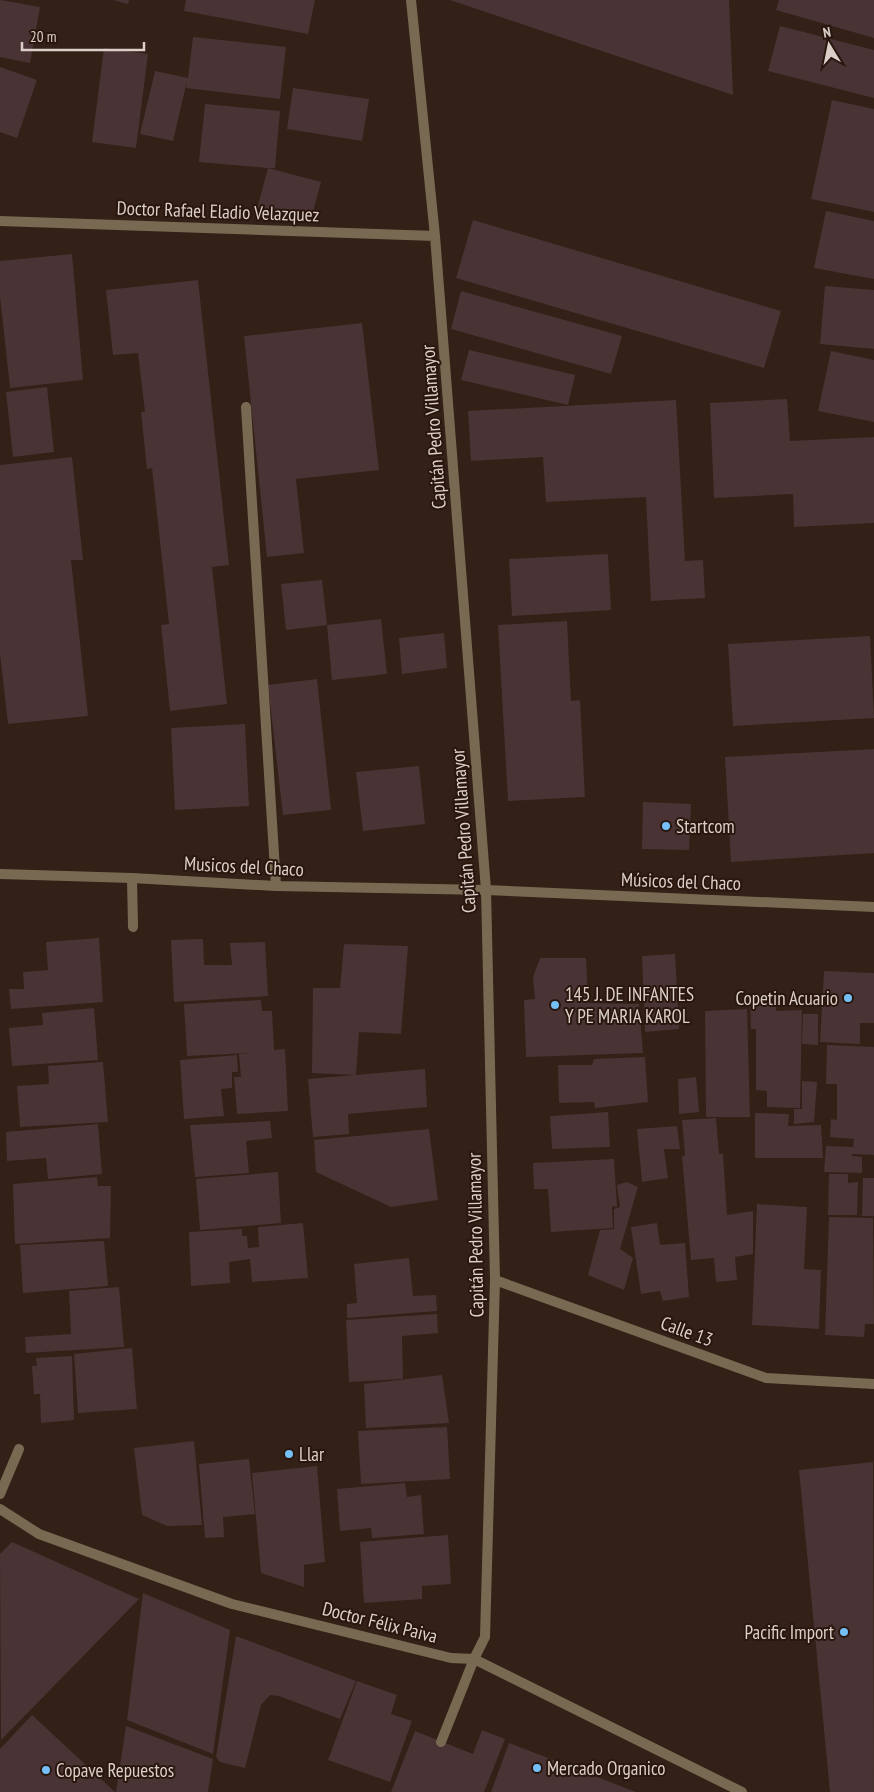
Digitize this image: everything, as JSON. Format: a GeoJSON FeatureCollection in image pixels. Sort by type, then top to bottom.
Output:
{"type":"FeatureCollection","features":[{"type":"Feature","properties":{"kind":"street","name":"Capitán Pedro Villamayor"},"geometry":{"type":"LineString","coordinates":[[412,0],[435,236],[486,890],[495,1280],[485,1637],[474,1659],[441,1742]]}},
{"type":"Feature","properties":{"kind":"street","name":"Doctor Rafael Eladio Velazquez"},"geometry":{"type":"LineString","coordinates":[[0,221],[435,236]]}},
{"type":"Feature","properties":{"kind":"street"},"geometry":{"type":"LineString","coordinates":[[246,407],[276,886]]}},
{"type":"Feature","properties":{"kind":"street","name":"Musicos del Chaco"},"geometry":{"type":"LineString","coordinates":[[0,874],[132,878],[276,886],[486,890]]}},
{"type":"Feature","properties":{"kind":"street"},"geometry":{"type":"LineString","coordinates":[[132,878],[133,927]]}},
{"type":"Feature","properties":{"kind":"street","name":"Músicos del Chaco"},"geometry":{"type":"LineString","coordinates":[[486,890],[874,907]]}},
{"type":"Feature","properties":{"kind":"street","name":"Calle 13"},"geometry":{"type":"LineString","coordinates":[[495,1280],[766,1378],[874,1384]]}},
{"type":"Feature","properties":{"kind":"street"},"geometry":{"type":"LineString","coordinates":[[0,1494],[19,1450]]}},
{"type":"Feature","properties":{"kind":"street","name":"Doctor Félix Paiva"},"geometry":{"type":"LineString","coordinates":[[0,1509],[39,1534],[232,1604],[451,1658],[474,1659],[742,1792]]}},
{"type":"Feature","properties":{"kind":"building"},"geometry":{"type":"Polygon","coordinates":[[[0,0],[40,7],[30,63],[0,57],[0,0]]]}},
{"type":"Feature","properties":{"kind":"building"},"geometry":{"type":"Polygon","coordinates":[[[113,0],[129,0],[128,4],[113,0]]]}},
{"type":"Feature","properties":{"kind":"building"},"geometry":{"type":"Polygon","coordinates":[[[186,0],[315,0],[308,34],[184,11],[186,0]]]}},
{"type":"Feature","properties":{"kind":"building"},"geometry":{"type":"Polygon","coordinates":[[[450,0],[729,0],[733,95],[450,0]]]}},
{"type":"Feature","properties":{"kind":"building"},"geometry":{"type":"Polygon","coordinates":[[[779,0],[874,0],[874,38],[776,10],[779,0]]]}},
{"type":"Feature","properties":{"kind":"building"},"geometry":{"type":"Polygon","coordinates":[[[780,26],[874,50],[874,98],[768,71],[780,26]]]}},
{"type":"Feature","properties":{"kind":"building"},"geometry":{"type":"Polygon","coordinates":[[[193,37],[286,47],[280,99],[186,88],[187,81],[173,141],[140,134],[155,71],[188,78],[193,37]]]}},
{"type":"Feature","properties":{"kind":"building"},"geometry":{"type":"Polygon","coordinates":[[[104,48],[148,54],[136,148],[92,142],[104,48]]]}},
{"type":"Feature","properties":{"kind":"building"},"geometry":{"type":"Polygon","coordinates":[[[0,67],[37,80],[17,138],[0,132],[0,67]]]}},
{"type":"Feature","properties":{"kind":"building"},"geometry":{"type":"Polygon","coordinates":[[[293,88],[369,99],[362,141],[287,129],[293,88]]]}},
{"type":"Feature","properties":{"kind":"building"},"geometry":{"type":"Polygon","coordinates":[[[832,100],[874,109],[874,212],[811,199],[832,100]]]}},
{"type":"Feature","properties":{"kind":"building"},"geometry":{"type":"Polygon","coordinates":[[[205,104],[280,111],[275,168],[199,162],[205,104]]]}},
{"type":"Feature","properties":{"kind":"building"},"geometry":{"type":"Polygon","coordinates":[[[268,168],[321,182],[310,223],[257,209],[268,168]]]}},
{"type":"Feature","properties":{"kind":"building"},"geometry":{"type":"Polygon","coordinates":[[[826,211],[874,221],[874,279],[814,268],[826,211]]]}},
{"type":"Feature","properties":{"kind":"building"},"geometry":{"type":"Polygon","coordinates":[[[473,220],[781,311],[764,368],[456,278],[473,220]]]}},
{"type":"Feature","properties":{"kind":"building"},"geometry":{"type":"Polygon","coordinates":[[[72,254],[83,380],[10,388],[0,296],[0,261],[72,254]]]}},
{"type":"Feature","properties":{"kind":"building"},"geometry":{"type":"Polygon","coordinates":[[[198,280],[229,565],[212,567],[227,704],[170,711],[161,625],[169,624],[152,468],[147,469],[141,412],[145,412],[138,353],[113,355],[106,290],[198,280]]]}},
{"type":"Feature","properties":{"kind":"building"},"geometry":{"type":"Polygon","coordinates":[[[825,286],[874,290],[874,349],[820,344],[825,286]]]}},
{"type":"Feature","properties":{"kind":"building"},"geometry":{"type":"Polygon","coordinates":[[[461,291],[622,336],[611,374],[451,329],[461,291]]]}},
{"type":"Feature","properties":{"kind":"building"},"geometry":{"type":"Polygon","coordinates":[[[362,323],[379,470],[296,479],[304,553],[267,557],[244,336],[362,323]]]}},
{"type":"Feature","properties":{"kind":"building"},"geometry":{"type":"Polygon","coordinates":[[[469,350],[575,375],[568,405],[461,380],[469,350]]]}},
{"type":"Feature","properties":{"kind":"building"},"geometry":{"type":"Polygon","coordinates":[[[831,351],[874,360],[874,422],[818,411],[831,351]]]}},
{"type":"Feature","properties":{"kind":"building"},"geometry":{"type":"Polygon","coordinates":[[[47,387],[54,452],[13,457],[6,392],[47,387]]]}},
{"type":"Feature","properties":{"kind":"building"},"geometry":{"type":"Polygon","coordinates":[[[787,399],[790,441],[874,437],[874,523],[794,527],[793,494],[714,498],[710,403],[787,399]]]}},
{"type":"Feature","properties":{"kind":"building"},"geometry":{"type":"Polygon","coordinates":[[[676,400],[685,561],[703,560],[705,598],[651,601],[646,497],[546,502],[543,457],[471,461],[468,411],[676,400]]]}},
{"type":"Feature","properties":{"kind":"building"},"geometry":{"type":"Polygon","coordinates":[[[72,457],[83,560],[71,560],[88,716],[8,724],[0,654],[0,465],[72,457]]]}},
{"type":"Feature","properties":{"kind":"building"},"geometry":{"type":"Polygon","coordinates":[[[608,554],[611,610],[512,616],[509,559],[608,554]]]}},
{"type":"Feature","properties":{"kind":"building"},"geometry":{"type":"Polygon","coordinates":[[[322,580],[327,625],[286,630],[281,584],[322,580]]]}},
{"type":"Feature","properties":{"kind":"building"},"geometry":{"type":"Polygon","coordinates":[[[381,619],[387,674],[332,680],[327,625],[381,619]]]}},
{"type":"Feature","properties":{"kind":"building"},"geometry":{"type":"Polygon","coordinates":[[[567,621],[571,701],[580,700],[585,797],[508,801],[498,625],[567,621]]]}},
{"type":"Feature","properties":{"kind":"building"},"geometry":{"type":"Polygon","coordinates":[[[444,633],[447,668],[402,674],[399,638],[444,633]]]}},
{"type":"Feature","properties":{"kind":"building"},"geometry":{"type":"Polygon","coordinates":[[[870,636],[874,718],[733,726],[728,644],[870,636]]]}},
{"type":"Feature","properties":{"kind":"building"},"geometry":{"type":"Polygon","coordinates":[[[317,679],[331,810],[283,815],[268,685],[317,679]]]}},
{"type":"Feature","properties":{"kind":"building"},"geometry":{"type":"Polygon","coordinates":[[[245,724],[249,806],[175,810],[171,728],[245,724]]]}},
{"type":"Feature","properties":{"kind":"building"},"geometry":{"type":"Polygon","coordinates":[[[874,749],[874,853],[731,862],[725,757],[874,749]]]}},
{"type":"Feature","properties":{"kind":"building"},"geometry":{"type":"Polygon","coordinates":[[[419,766],[425,824],[363,831],[356,772],[419,766]]]}},
{"type":"Feature","properties":{"kind":"building","name":"Startcom"},"geometry":{"type":"Polygon","coordinates":[[[643,802],[691,804],[689,850],[642,849],[643,802]]]}},
{"type":"Feature","properties":{"kind":"building"},"geometry":{"type":"Polygon","coordinates":[[[99,938],[103,1002],[11,1009],[9,989],[24,989],[23,972],[48,970],[46,942],[99,938]]]}},
{"type":"Feature","properties":{"kind":"building"},"geometry":{"type":"Polygon","coordinates":[[[203,939],[204,965],[232,965],[230,943],[265,942],[268,996],[174,1002],[171,940],[203,939]]]}},
{"type":"Feature","properties":{"kind":"building"},"geometry":{"type":"Polygon","coordinates":[[[344,944],[408,946],[401,1034],[359,1032],[356,1075],[312,1073],[313,988],[340,988],[344,944]]]}},
{"type":"Feature","properties":{"kind":"building"},"geometry":{"type":"Polygon","coordinates":[[[675,954],[679,1029],[645,1032],[642,956],[675,954]]]}},
{"type":"Feature","properties":{"kind":"building"},"geometry":{"type":"Polygon","coordinates":[[[540,958],[586,958],[588,1003],[639,1004],[643,1053],[526,1057],[524,1000],[535,999],[533,977],[540,958]]]}},
{"type":"Feature","properties":{"kind":"building","name":"Copetin Acuario"},"geometry":{"type":"Polygon","coordinates":[[[824,971],[874,973],[874,1023],[860,1023],[860,1044],[820,1042],[824,971]]]}},
{"type":"Feature","properties":{"kind":"building"},"geometry":{"type":"Polygon","coordinates":[[[776,993],[776,1011],[802,1010],[800,1108],[767,1107],[767,1091],[756,1090],[756,1029],[751,1029],[750,994],[776,993]]]}},
{"type":"Feature","properties":{"kind":"building"},"geometry":{"type":"Polygon","coordinates":[[[261,1000],[262,1011],[272,1011],[274,1050],[285,1049],[288,1111],[237,1114],[234,1077],[241,1077],[239,1054],[249,1053],[187,1056],[184,1004],[261,1000]]]}},
{"type":"Feature","properties":{"kind":"building"},"geometry":{"type":"Polygon","coordinates":[[[94,1008],[98,1060],[12,1066],[9,1028],[43,1025],[42,1013],[94,1008]]]}},
{"type":"Feature","properties":{"kind":"building"},"geometry":{"type":"Polygon","coordinates":[[[747,1009],[750,1117],[706,1117],[705,1011],[747,1009]]]}},
{"type":"Feature","properties":{"kind":"building"},"geometry":{"type":"Polygon","coordinates":[[[803,1014],[818,1014],[818,1045],[802,1044],[803,1014]]]}},
{"type":"Feature","properties":{"kind":"building"},"geometry":{"type":"Polygon","coordinates":[[[827,1045],[874,1047],[874,1155],[852,1154],[852,1156],[862,1157],[862,1173],[824,1172],[826,1146],[853,1147],[854,1139],[830,1137],[831,1119],[837,1120],[837,1084],[826,1084],[827,1045]]]}},
{"type":"Feature","properties":{"kind":"building"},"geometry":{"type":"Polygon","coordinates":[[[237,1055],[238,1072],[232,1072],[232,1088],[221,1089],[224,1116],[184,1119],[180,1060],[237,1055]]]}},
{"type":"Feature","properties":{"kind":"building"},"geometry":{"type":"Polygon","coordinates":[[[645,1057],[648,1102],[595,1108],[594,1102],[559,1103],[558,1065],[592,1065],[594,1059],[645,1057]]]}},
{"type":"Feature","properties":{"kind":"building"},"geometry":{"type":"Polygon","coordinates":[[[103,1062],[108,1122],[20,1127],[17,1086],[49,1084],[48,1066],[103,1062]]]}},
{"type":"Feature","properties":{"kind":"building"},"geometry":{"type":"Polygon","coordinates":[[[425,1069],[427,1107],[348,1114],[349,1134],[313,1137],[308,1079],[425,1069]]]}},
{"type":"Feature","properties":{"kind":"building"},"geometry":{"type":"Polygon","coordinates":[[[696,1077],[699,1112],[679,1114],[678,1079],[696,1077]]]}},
{"type":"Feature","properties":{"kind":"building"},"geometry":{"type":"Polygon","coordinates":[[[802,1081],[817,1082],[814,1122],[794,1124],[794,1109],[802,1109],[802,1081]]]}},
{"type":"Feature","properties":{"kind":"building"},"geometry":{"type":"Polygon","coordinates":[[[608,1112],[610,1147],[552,1149],[550,1116],[608,1112]]]}},
{"type":"Feature","properties":{"kind":"building"},"geometry":{"type":"Polygon","coordinates":[[[755,1113],[789,1114],[788,1126],[821,1125],[823,1158],[755,1158],[755,1113]]]}},
{"type":"Feature","properties":{"kind":"building"},"geometry":{"type":"Polygon","coordinates":[[[716,1118],[719,1154],[723,1154],[727,1215],[753,1211],[753,1254],[735,1257],[737,1280],[716,1282],[714,1258],[691,1260],[682,1156],[685,1156],[682,1120],[716,1118]]]}},
{"type":"Feature","properties":{"kind":"building"},"geometry":{"type":"Polygon","coordinates":[[[270,1121],[272,1138],[246,1141],[249,1173],[195,1177],[190,1125],[270,1121]]]}},
{"type":"Feature","properties":{"kind":"building"},"geometry":{"type":"Polygon","coordinates":[[[98,1124],[102,1174],[48,1179],[46,1158],[7,1161],[6,1132],[98,1124]]]}},
{"type":"Feature","properties":{"kind":"building"},"geometry":{"type":"Polygon","coordinates":[[[677,1126],[680,1149],[664,1149],[668,1178],[642,1182],[637,1129],[677,1126]]]}},
{"type":"Feature","properties":{"kind":"building"},"geometry":{"type":"Polygon","coordinates":[[[429,1129],[438,1200],[391,1207],[316,1172],[314,1140],[429,1129]]]}},
{"type":"Feature","properties":{"kind":"building"},"geometry":{"type":"Polygon","coordinates":[[[614,1159],[617,1207],[612,1206],[613,1228],[551,1232],[548,1189],[534,1189],[533,1163],[614,1159]]]}},
{"type":"Feature","properties":{"kind":"building"},"geometry":{"type":"Polygon","coordinates":[[[278,1172],[281,1223],[200,1230],[196,1179],[278,1172]]]}},
{"type":"Feature","properties":{"kind":"building"},"geometry":{"type":"Polygon","coordinates":[[[829,1174],[848,1174],[848,1183],[858,1182],[857,1215],[828,1215],[829,1174]]]}},
{"type":"Feature","properties":{"kind":"building"},"geometry":{"type":"Polygon","coordinates":[[[97,1177],[98,1186],[111,1186],[110,1238],[15,1244],[13,1184],[97,1177]]]}},
{"type":"Feature","properties":{"kind":"building"},"geometry":{"type":"Polygon","coordinates":[[[863,1178],[874,1178],[874,1216],[862,1216],[863,1178]]]}},
{"type":"Feature","properties":{"kind":"building"},"geometry":{"type":"Polygon","coordinates":[[[627,1182],[638,1187],[620,1249],[633,1258],[624,1290],[588,1275],[600,1230],[614,1229],[614,1209],[620,1207],[617,1185],[627,1182]]]}},
{"type":"Feature","properties":{"kind":"building"},"geometry":{"type":"Polygon","coordinates":[[[757,1204],[807,1207],[804,1269],[821,1270],[819,1329],[752,1325],[757,1204]]]}},
{"type":"Feature","properties":{"kind":"building"},"geometry":{"type":"Polygon","coordinates":[[[829,1217],[873,1218],[874,1324],[865,1324],[864,1337],[825,1335],[829,1217]]]}},
{"type":"Feature","properties":{"kind":"building"},"geometry":{"type":"Polygon","coordinates":[[[303,1223],[308,1278],[252,1282],[250,1259],[229,1262],[230,1283],[191,1286],[189,1232],[242,1229],[242,1236],[247,1236],[248,1248],[259,1247],[258,1227],[303,1223]]]}},
{"type":"Feature","properties":{"kind":"building"},"geometry":{"type":"Polygon","coordinates":[[[657,1223],[660,1245],[685,1243],[689,1297],[663,1301],[660,1291],[641,1294],[631,1227],[657,1223]]]}},
{"type":"Feature","properties":{"kind":"building"},"geometry":{"type":"Polygon","coordinates":[[[104,1241],[108,1286],[23,1293],[20,1245],[104,1241]]]}},
{"type":"Feature","properties":{"kind":"building"},"geometry":{"type":"Polygon","coordinates":[[[409,1258],[413,1296],[436,1295],[437,1311],[347,1318],[347,1304],[357,1303],[354,1264],[409,1258]]]}},
{"type":"Feature","properties":{"kind":"building"},"geometry":{"type":"Polygon","coordinates":[[[119,1287],[124,1347],[26,1353],[25,1337],[71,1334],[69,1291],[119,1287]]]}},
{"type":"Feature","properties":{"kind":"building"},"geometry":{"type":"Polygon","coordinates":[[[437,1314],[438,1333],[402,1336],[403,1379],[349,1382],[346,1320],[437,1314]]]}},
{"type":"Feature","properties":{"kind":"building"},"geometry":{"type":"Polygon","coordinates":[[[132,1348],[137,1409],[78,1413],[74,1354],[132,1348]]]}},
{"type":"Feature","properties":{"kind":"building"},"geometry":{"type":"Polygon","coordinates":[[[72,1356],[74,1420],[41,1423],[40,1394],[34,1394],[32,1366],[37,1366],[36,1358],[72,1356]]]}},
{"type":"Feature","properties":{"kind":"building"},"geometry":{"type":"Polygon","coordinates":[[[442,1375],[449,1423],[366,1428],[364,1384],[442,1375]]]}},
{"type":"Feature","properties":{"kind":"building"},"geometry":{"type":"Polygon","coordinates":[[[447,1427],[450,1479],[361,1484],[358,1431],[447,1427]]]}},
{"type":"Feature","properties":{"kind":"building"},"geometry":{"type":"Polygon","coordinates":[[[194,1441],[202,1525],[167,1526],[142,1515],[134,1448],[194,1441]]]}},
{"type":"Feature","properties":{"kind":"building"},"geometry":{"type":"Polygon","coordinates":[[[249,1459],[255,1514],[223,1517],[224,1537],[205,1538],[199,1464],[249,1459]]]}},
{"type":"Feature","properties":{"kind":"building","name":"Pacific Import"},"geometry":{"type":"Polygon","coordinates":[[[873,1462],[874,1792],[830,1792],[799,1470],[873,1462]]]}},
{"type":"Feature","properties":{"kind":"building"},"geometry":{"type":"Polygon","coordinates":[[[317,1466],[325,1562],[304,1565],[304,1587],[261,1573],[252,1473],[317,1466]]]}},
{"type":"Feature","properties":{"kind":"building"},"geometry":{"type":"Polygon","coordinates":[[[405,1483],[407,1497],[421,1495],[424,1534],[372,1538],[371,1528],[340,1531],[337,1489],[405,1483]]]}},
{"type":"Feature","properties":{"kind":"building"},"geometry":{"type":"Polygon","coordinates":[[[448,1535],[451,1584],[422,1586],[422,1599],[364,1603],[360,1542],[448,1535]]]}},
{"type":"Feature","properties":{"kind":"building"},"geometry":{"type":"Polygon","coordinates":[[[12,1542],[139,1599],[1,1740],[0,1554],[12,1542]]]}},
{"type":"Feature","properties":{"kind":"building"},"geometry":{"type":"Polygon","coordinates":[[[143,1593],[230,1630],[213,1754],[127,1720],[143,1593]]]}},
{"type":"Feature","properties":{"kind":"building"},"geometry":{"type":"Polygon","coordinates":[[[236,1636],[356,1681],[340,1719],[279,1696],[270,1695],[261,1705],[245,1768],[220,1762],[216,1757],[236,1636]]]}},
{"type":"Feature","properties":{"kind":"building"},"geometry":{"type":"Polygon","coordinates":[[[357,1681],[397,1695],[391,1714],[412,1721],[390,1782],[328,1760],[357,1681]]]}},
{"type":"Feature","properties":{"kind":"building","name":"Copave Repuestos"},"geometry":{"type":"Polygon","coordinates":[[[32,1715],[115,1792],[0,1792],[0,1749],[32,1715]]]}},
{"type":"Feature","properties":{"kind":"building"},"geometry":{"type":"Polygon","coordinates":[[[126,1726],[213,1759],[208,1792],[116,1792],[126,1726]]]}},
{"type":"Feature","properties":{"kind":"building"},"geometry":{"type":"Polygon","coordinates":[[[482,1730],[505,1739],[484,1792],[391,1792],[415,1731],[473,1754],[482,1730]]]}},
{"type":"Feature","properties":{"kind":"building","name":"Mercado Organico"},"geometry":{"type":"Polygon","coordinates":[[[509,1743],[636,1792],[491,1792],[509,1743]]]}},
{"type":"Feature","properties":{"kind":"place","name":"Startcom"},"geometry":{"type":"Point","coordinates":[666,826]}},
{"type":"Feature","properties":{"kind":"place","name":"Copetin Acuario"},"geometry":{"type":"Point","coordinates":[848,998]}},
{"type":"Feature","properties":{"kind":"place","name":"145 J. DE INFANTES Y PE MARIA KAROL"},"geometry":{"type":"Point","coordinates":[555,1005]}},
{"type":"Feature","properties":{"kind":"place","name":"Llar"},"geometry":{"type":"Point","coordinates":[289,1454]}},
{"type":"Feature","properties":{"kind":"place","name":"Pacific Import"},"geometry":{"type":"Point","coordinates":[844,1632]}},
{"type":"Feature","properties":{"kind":"place","name":"Mercado Organico"},"geometry":{"type":"Point","coordinates":[537,1768]}},
{"type":"Feature","properties":{"kind":"place","name":"Copave Repuestos"},"geometry":{"type":"Point","coordinates":[46,1770]}}]}
